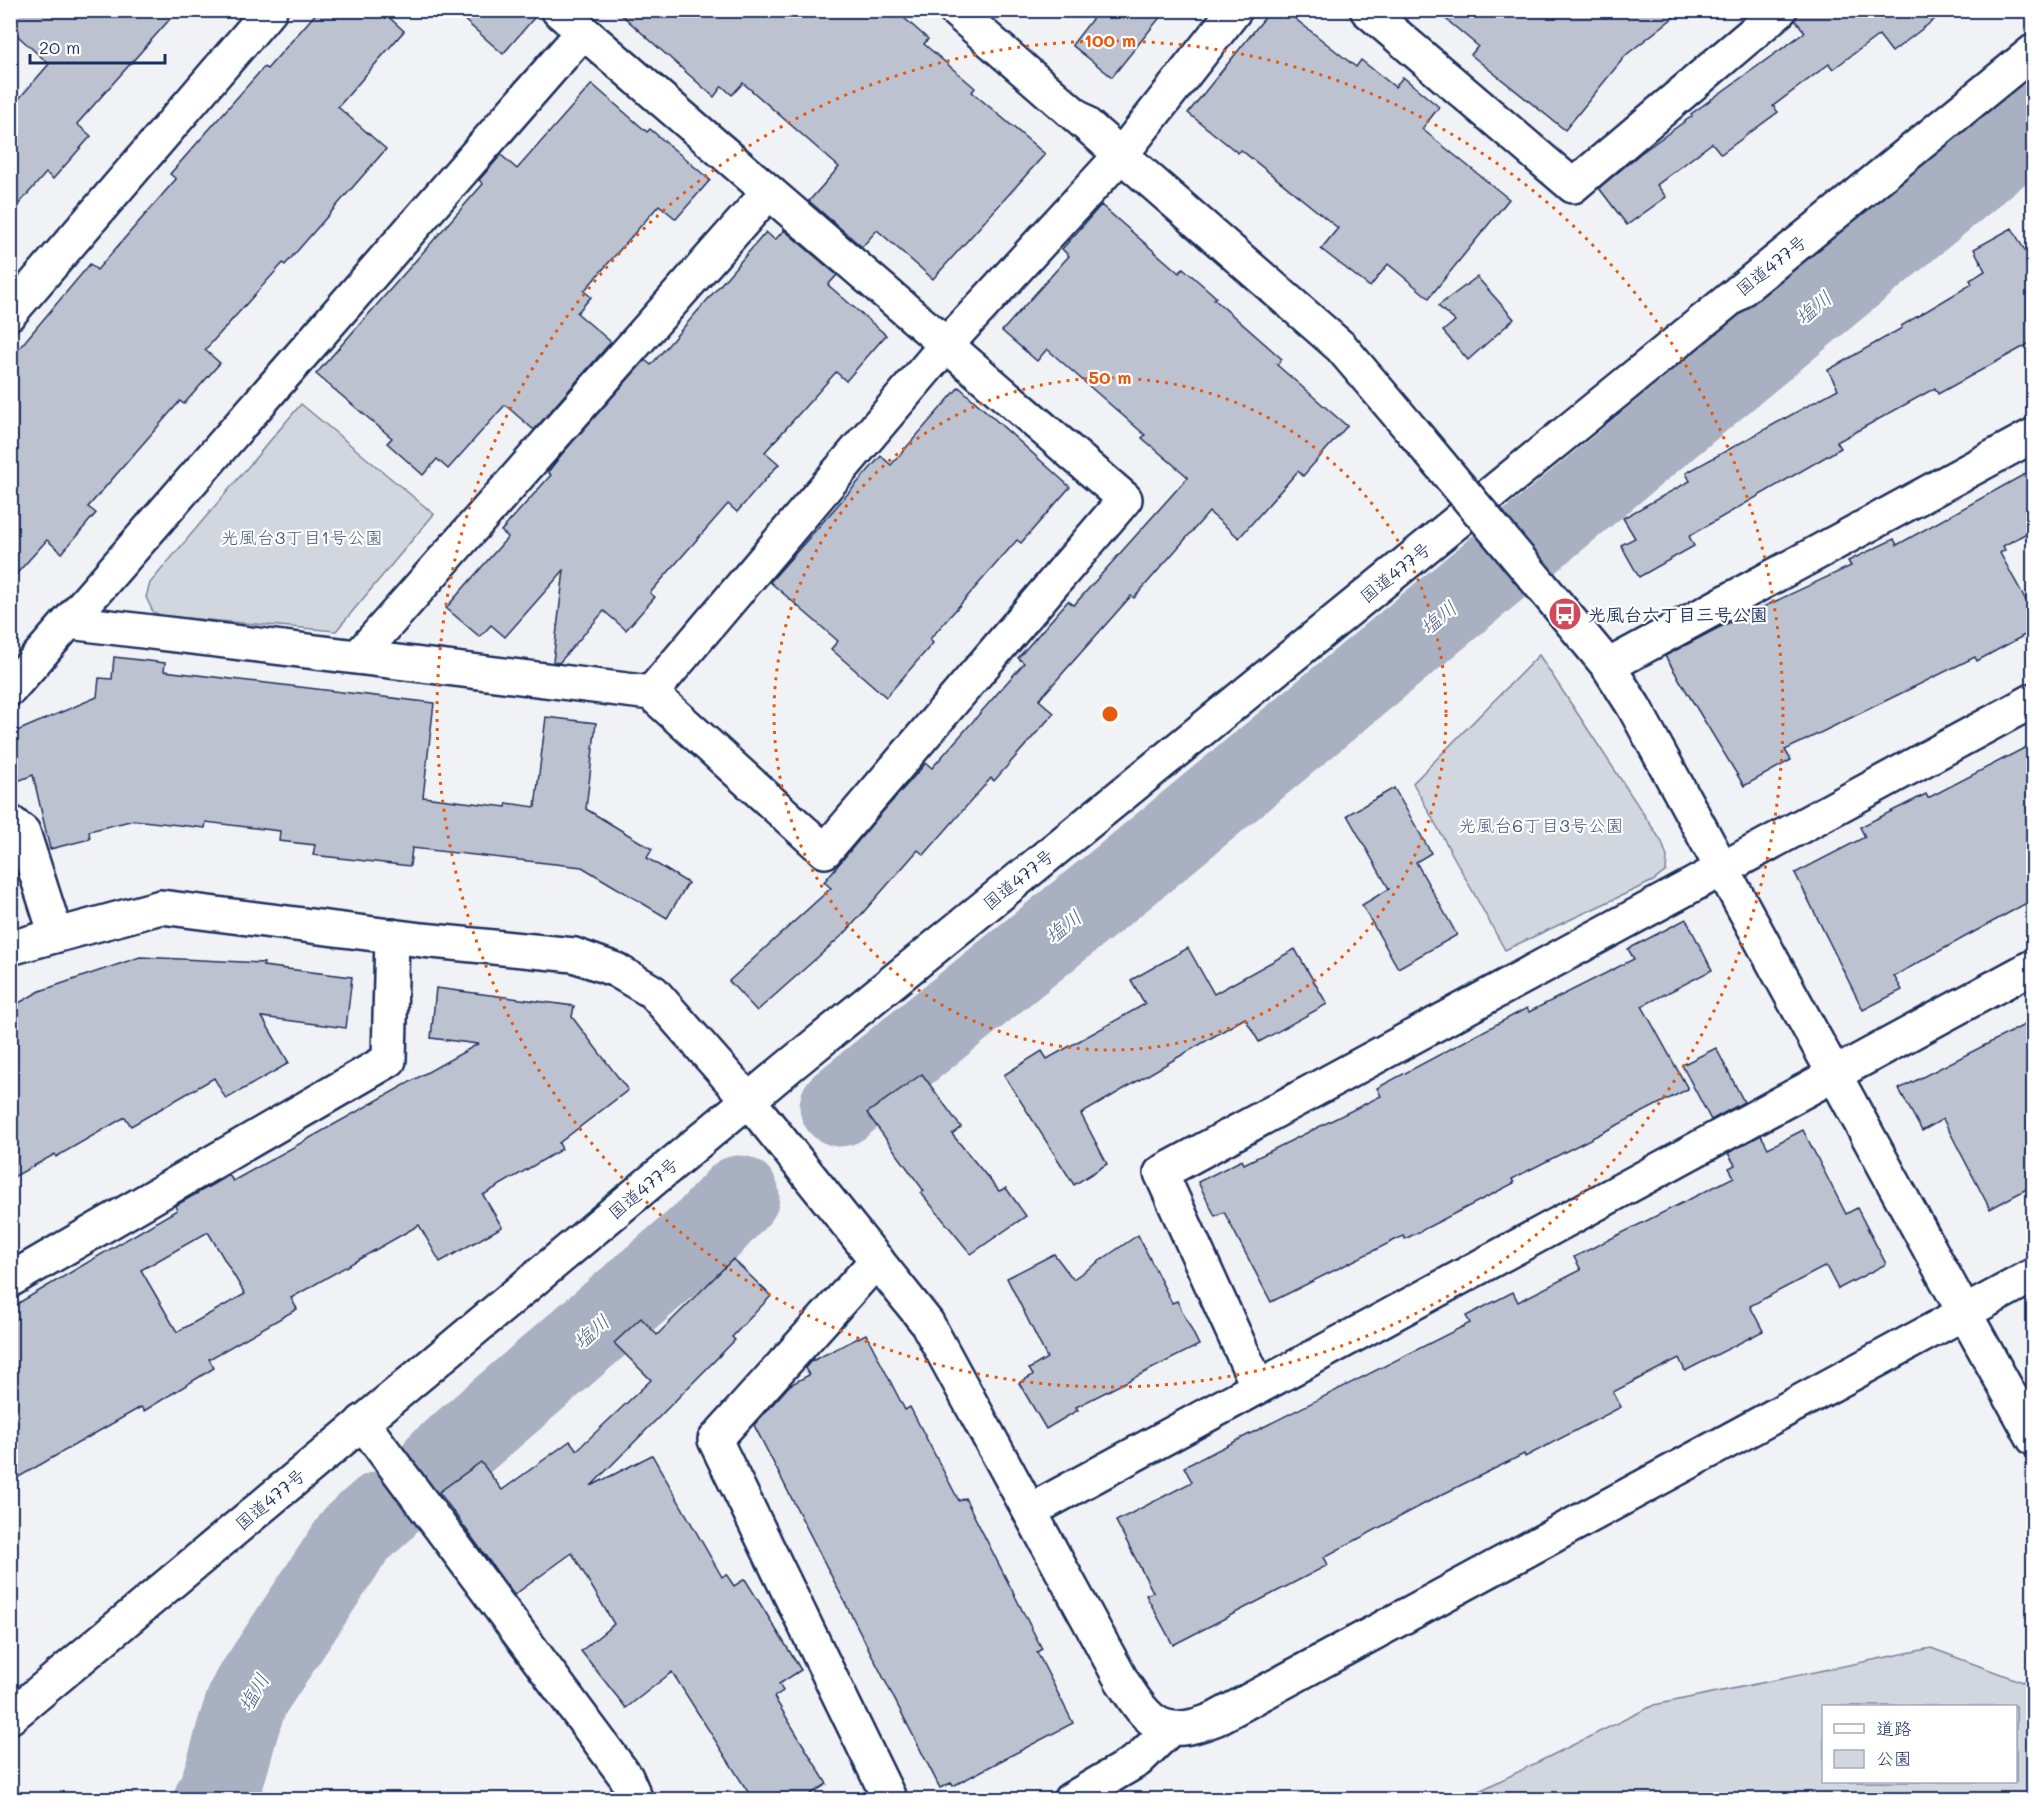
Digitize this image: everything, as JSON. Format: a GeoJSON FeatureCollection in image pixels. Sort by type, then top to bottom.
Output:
{"type":"FeatureCollection","features":[{"type":"Feature","properties":{"kind":"main road"},"geometry":{"type":"LineString","coordinates":[[10,313],[270,10]]}},
{"type":"Feature","properties":{"kind":"main road"},"geometry":{"type":"LineString","coordinates":[[69,622],[651,693],[825,851],[1125,499],[558,10]]}},
{"type":"Feature","properties":{"kind":"main road"},"geometry":{"type":"LineString","coordinates":[[955,10],[1341,347],[1608,666],[1634,707],[1724,869],[2034,1439]]}},
{"type":"Feature","properties":{"kind":"main road"},"geometry":{"type":"LineString","coordinates":[[651,693],[946,345],[1121,155],[1235,10]]}},
{"type":"Feature","properties":{"kind":"main road"},"geometry":{"type":"LineString","coordinates":[[1367,10],[1573,186],[1780,10]]}},
{"type":"Feature","properties":{"kind":"main road"},"geometry":{"type":"LineString","coordinates":[[10,689],[583,33]]}},
{"type":"Feature","properties":{"kind":"main road","name":"国道477号"},"geometry":{"type":"LineString","coordinates":[[10,1717],[805,1053],[2034,51]]}},
{"type":"Feature","properties":{"kind":"main road"},"geometry":{"type":"LineString","coordinates":[[358,657],[769,192]]}},
{"type":"Feature","properties":{"kind":"main road"},"geometry":{"type":"LineString","coordinates":[[1608,666],[2034,435]]}},
{"type":"Feature","properties":{"kind":"main road"},"geometry":{"type":"LineString","coordinates":[[1258,1387],[1161,1173],[2034,700]]}},
{"type":"Feature","properties":{"kind":"main road"},"geometry":{"type":"LineString","coordinates":[[10,822],[22,832],[56,935]]}},
{"type":"Feature","properties":{"kind":"main road"},"geometry":{"type":"LineString","coordinates":[[10,948],[160,908],[573,955],[616,970],[652,992],[749,1101],[927,1323],[1132,1697],[1152,1719],[1170,1729],[1191,1729],[1215,1719],[2034,1275]]}},
{"type":"Feature","properties":{"kind":"main road"},"geometry":{"type":"LineString","coordinates":[[10,1280],[389,1060],[392,936]]}},
{"type":"Feature","properties":{"kind":"main road"},"geometry":{"type":"LineString","coordinates":[[1030,1511],[2034,966]]}},
{"type":"Feature","properties":{"kind":"main road"},"geometry":{"type":"LineString","coordinates":[[877,1260],[715,1440],[890,1800]]}},
{"type":"Feature","properties":{"kind":"main road"},"geometry":{"type":"LineString","coordinates":[[363,1422],[626,1777],[636,1800]]}},
{"type":"Feature","properties":{"kind":"main road"},"geometry":{"type":"LineString","coordinates":[[1070,1800],[1138,1760],[1170,1729]]}},
{"type":"Feature","properties":{"kind":"green space","name":"光風台3丁目1号公園"},"geometry":{"type":"Polygon","coordinates":[[[301,404],[434,514],[336,631],[162,616],[153,612],[146,597],[150,583],[301,404]]]}},
{"type":"Feature","properties":{"kind":"green space","name":"光風台6丁目3号公園"},"geometry":{"type":"Polygon","coordinates":[[[1539,655],[1662,842],[1667,857],[1666,871],[1653,881],[1505,950],[1413,783],[1539,655]]]}},
{"type":"Feature","properties":{"kind":"green space"},"geometry":{"type":"Polygon","coordinates":[[[1931,1648],[2033,1686],[2033,1799],[1463,1799],[1654,1705],[1931,1648]]]}},
{"type":"Feature","properties":{"kind":"building"},"geometry":{"type":"Polygon","coordinates":[[[10,10],[178,10],[77,124],[91,136],[53,179],[46,173],[10,214],[10,109],[49,64],[10,29],[10,10]]]}},
{"type":"Feature","properties":{"kind":"building"},"geometry":{"type":"Polygon","coordinates":[[[319,10],[381,10],[404,31],[338,107],[386,149],[285,265],[283,263],[205,350],[220,363],[184,404],[180,401],[88,507],[96,513],[62,553],[47,540],[10,581],[10,359],[90,264],[97,270],[176,179],[170,174],[264,67],[267,69],[319,10]]]}},
{"type":"Feature","properties":{"kind":"building"},"geometry":{"type":"Polygon","coordinates":[[[453,10],[540,10],[540,11],[503,54],[453,10]]]}},
{"type":"Feature","properties":{"kind":"building"},"geometry":{"type":"Polygon","coordinates":[[[616,10],[895,10],[928,39],[924,44],[975,88],[972,92],[1045,154],[933,279],[877,230],[862,247],[809,201],[839,167],[743,83],[732,95],[722,86],[714,97],[616,10]]]}},
{"type":"Feature","properties":{"kind":"building"},"geometry":{"type":"Polygon","coordinates":[[[1099,10],[1166,10],[1112,77],[1072,45],[1099,10]]]}},
{"type":"Feature","properties":{"kind":"building"},"geometry":{"type":"Polygon","coordinates":[[[1271,10],[1284,10],[1356,67],[1361,60],[1395,87],[1403,77],[1439,107],[1422,129],[1509,199],[1429,298],[1388,264],[1370,287],[1321,249],[1338,228],[1241,150],[1238,153],[1188,113],[1271,10]]]}},
{"type":"Feature","properties":{"kind":"building"},"geometry":{"type":"Polygon","coordinates":[[[1435,10],[1683,10],[1626,55],[1565,130],[1471,55],[1478,46],[1435,10]]]}},
{"type":"Feature","properties":{"kind":"building"},"geometry":{"type":"Polygon","coordinates":[[[1798,10],[1947,10],[1892,52],[1879,35],[1833,69],[1829,64],[1773,106],[1778,112],[1721,154],[1712,143],[1657,185],[1666,197],[1627,225],[1599,188],[1641,153],[1692,116],[1691,114],[1805,32],[1795,20],[1798,10]]]}},
{"type":"Feature","properties":{"kind":"building"},"geometry":{"type":"Polygon","coordinates":[[[592,84],[647,132],[650,129],[710,180],[676,219],[659,205],[584,291],[591,297],[577,313],[611,342],[534,430],[505,405],[448,469],[437,459],[423,475],[387,443],[392,438],[316,374],[483,184],[479,180],[501,155],[517,169],[592,84]]]}},
{"type":"Feature","properties":{"kind":"building"},"geometry":{"type":"Polygon","coordinates":[[[1101,205],[1179,273],[1183,268],[1216,297],[1214,299],[1282,359],[1277,365],[1347,426],[1303,476],[1298,471],[1239,538],[1209,512],[1134,598],[1131,596],[1039,700],[1054,713],[994,781],[991,778],[924,855],[918,850],[846,932],[757,1011],[729,981],[831,888],[824,882],[879,816],[926,763],[932,768],[1024,663],[1018,658],[1068,601],[1074,605],[1188,477],[1142,438],[1145,435],[1047,349],[1037,361],[1002,331],[1069,256],[1062,249],[1101,205]]]}},
{"type":"Feature","properties":{"kind":"building"},"geometry":{"type":"Polygon","coordinates":[[[2012,228],[2034,267],[2034,341],[1938,394],[1935,388],[1837,442],[1841,448],[1689,536],[1694,546],[1639,577],[1621,545],[1635,538],[1623,518],[1690,481],[1686,473],[1838,389],[1828,370],[1902,328],[1901,326],[1972,284],[1970,280],[1985,271],[1974,249],[2012,228]]]}},
{"type":"Feature","properties":{"kind":"building"},"geometry":{"type":"Polygon","coordinates":[[[784,230],[837,275],[828,285],[886,335],[846,381],[836,372],[765,452],[779,464],[737,512],[728,504],[650,593],[655,597],[626,630],[604,611],[559,663],[553,662],[564,570],[505,637],[491,625],[480,637],[446,608],[508,537],[501,531],[551,475],[548,472],[562,454],[645,360],[651,365],[766,232],[775,240],[784,230]]]}},
{"type":"Feature","properties":{"kind":"building"},"geometry":{"type":"Polygon","coordinates":[[[1477,277],[1514,319],[1468,360],[1443,331],[1455,321],[1438,306],[1477,277]]]}},
{"type":"Feature","properties":{"kind":"building"},"geometry":{"type":"Polygon","coordinates":[[[959,387],[1070,487],[1021,543],[1017,540],[930,639],[933,643],[886,697],[831,649],[838,641],[770,582],[881,456],[891,465],[959,387]]]}},
{"type":"Feature","properties":{"kind":"building"},"geometry":{"type":"Polygon","coordinates":[[[2034,469],[2034,529],[2003,546],[2005,550],[2000,553],[2034,615],[2034,630],[1977,661],[1975,657],[1785,750],[1791,760],[1744,786],[1665,656],[1718,628],[1851,566],[1848,561],[1894,539],[1897,545],[2034,469]]]}},
{"type":"Feature","properties":{"kind":"building"},"geometry":{"type":"Polygon","coordinates":[[[114,657],[165,663],[164,671],[434,703],[423,797],[506,807],[507,803],[535,807],[546,717],[596,723],[586,809],[652,849],[647,858],[688,883],[667,918],[582,867],[412,848],[410,866],[313,855],[315,845],[279,841],[280,831],[206,822],[205,828],[134,820],[89,831],[90,839],[50,849],[33,775],[10,784],[10,734],[97,697],[99,678],[112,679],[114,657]]]}},
{"type":"Feature","properties":{"kind":"building"},"geometry":{"type":"Polygon","coordinates":[[[2034,743],[2034,899],[1894,976],[1902,990],[1863,1010],[1795,873],[1865,837],[1860,827],[1926,794],[1928,798],[2034,743]]]}},
{"type":"Feature","properties":{"kind":"building"},"geometry":{"type":"Polygon","coordinates":[[[1394,788],[1431,853],[1416,862],[1457,935],[1398,968],[1362,905],[1389,889],[1347,815],[1394,788]]]}},
{"type":"Feature","properties":{"kind":"building"},"geometry":{"type":"Polygon","coordinates":[[[1686,919],[1712,970],[1642,1006],[1688,1089],[1512,1179],[1514,1183],[1405,1239],[1403,1236],[1271,1302],[1224,1212],[1215,1216],[1198,1182],[1242,1160],[1244,1164],[1381,1096],[1377,1088],[1527,1008],[1529,1012],[1634,959],[1628,949],[1686,919]]]}},
{"type":"Feature","properties":{"kind":"building"},"geometry":{"type":"Polygon","coordinates":[[[1188,948],[1214,994],[1295,949],[1327,1004],[1259,1042],[1245,1018],[1081,1114],[1107,1164],[1074,1185],[1004,1075],[1042,1051],[1047,1059],[1145,1004],[1131,980],[1188,948]]]}},
{"type":"Feature","properties":{"kind":"building"},"geometry":{"type":"Polygon","coordinates":[[[140,957],[264,963],[263,966],[352,977],[346,1028],[262,1017],[289,1063],[226,1099],[214,1078],[131,1126],[125,1117],[56,1157],[55,1154],[10,1179],[10,1008],[40,991],[140,957]]]}},
{"type":"Feature","properties":{"kind":"building"},"geometry":{"type":"Polygon","coordinates":[[[436,988],[574,1006],[572,1017],[628,1090],[559,1143],[562,1149],[483,1195],[502,1227],[440,1262],[419,1225],[291,1298],[297,1309],[209,1359],[214,1368],[144,1411],[141,1407],[10,1482],[10,1308],[177,1210],[175,1206],[229,1175],[233,1181],[478,1044],[431,1038],[436,988]],[[208,1232],[141,1270],[177,1332],[245,1294],[208,1232]]]}},
{"type":"Feature","properties":{"kind":"building"},"geometry":{"type":"Polygon","coordinates":[[[2034,1020],[2034,1185],[1990,1209],[1943,1119],[1922,1131],[1899,1089],[2034,1020]]]}},
{"type":"Feature","properties":{"kind":"building"},"geometry":{"type":"Polygon","coordinates":[[[1716,1048],[1744,1102],[1711,1120],[1682,1065],[1716,1048]]]}},
{"type":"Feature","properties":{"kind":"building"},"geometry":{"type":"Polygon","coordinates":[[[922,1074],[961,1127],[952,1134],[999,1191],[1006,1188],[1026,1216],[971,1254],[921,1193],[924,1191],[867,1113],[922,1074]]]}},
{"type":"Feature","properties":{"kind":"building"},"geometry":{"type":"Polygon","coordinates":[[[1803,1130],[1846,1214],[1857,1208],[1886,1264],[1838,1289],[1826,1266],[1750,1306],[1763,1331],[1685,1371],[1679,1358],[1613,1392],[1621,1407],[1525,1457],[1524,1454],[1441,1495],[1324,1557],[1328,1565],[1173,1645],[1146,1595],[1153,1592],[1116,1521],[1192,1482],[1184,1467],[1470,1323],[1466,1316],[1513,1292],[1518,1302],[1581,1270],[1574,1257],[1734,1177],[1729,1168],[1735,1165],[1728,1153],[1761,1135],[1768,1148],[1803,1130]]]}},
{"type":"Feature","properties":{"kind":"building"},"geometry":{"type":"Polygon","coordinates":[[[1138,1235],[1172,1303],[1177,1301],[1199,1345],[1076,1407],[1078,1410],[1046,1429],[1019,1383],[1033,1375],[1029,1369],[1047,1358],[1007,1278],[1054,1254],[1073,1279],[1138,1235]]]}},
{"type":"Feature","properties":{"kind":"building"},"geometry":{"type":"Polygon","coordinates":[[[733,1259],[771,1296],[732,1337],[735,1340],[591,1486],[652,1455],[722,1577],[726,1574],[734,1586],[745,1579],[801,1670],[779,1684],[783,1691],[774,1697],[827,1784],[801,1800],[753,1800],[672,1672],[626,1708],[581,1651],[614,1624],[572,1553],[514,1595],[439,1492],[481,1462],[502,1490],[570,1441],[577,1450],[651,1380],[614,1343],[641,1318],[657,1335],[733,1259]]]}},
{"type":"Feature","properties":{"kind":"building"},"geometry":{"type":"Polygon","coordinates":[[[866,1334],[905,1410],[910,1407],[959,1501],[965,1498],[1042,1649],[1037,1652],[1073,1723],[953,1786],[951,1783],[940,1788],[754,1425],[790,1385],[809,1375],[805,1368],[810,1362],[866,1334]]]}},
{"type":"Feature","properties":{"kind":"waterway","name":"塩川"},"geometry":{"type":"LineString","coordinates":[[840,1106],[1126,875],[2034,124]]}},
{"type":"Feature","properties":{"kind":"waterway","name":"塩川"},"geometry":{"type":"LineString","coordinates":[[439,1463],[707,1231],[739,1196]]}},
{"type":"Feature","properties":{"kind":"waterway","name":"塩川"},"geometry":{"type":"LineString","coordinates":[[214,1800],[225,1774],[251,1692],[356,1534],[382,1511]]}},
{"type":"Feature","properties":{"kind":"place","name":"光風台六丁目三号公園"},"geometry":{"type":"Point","coordinates":[1565,614]}}]}
